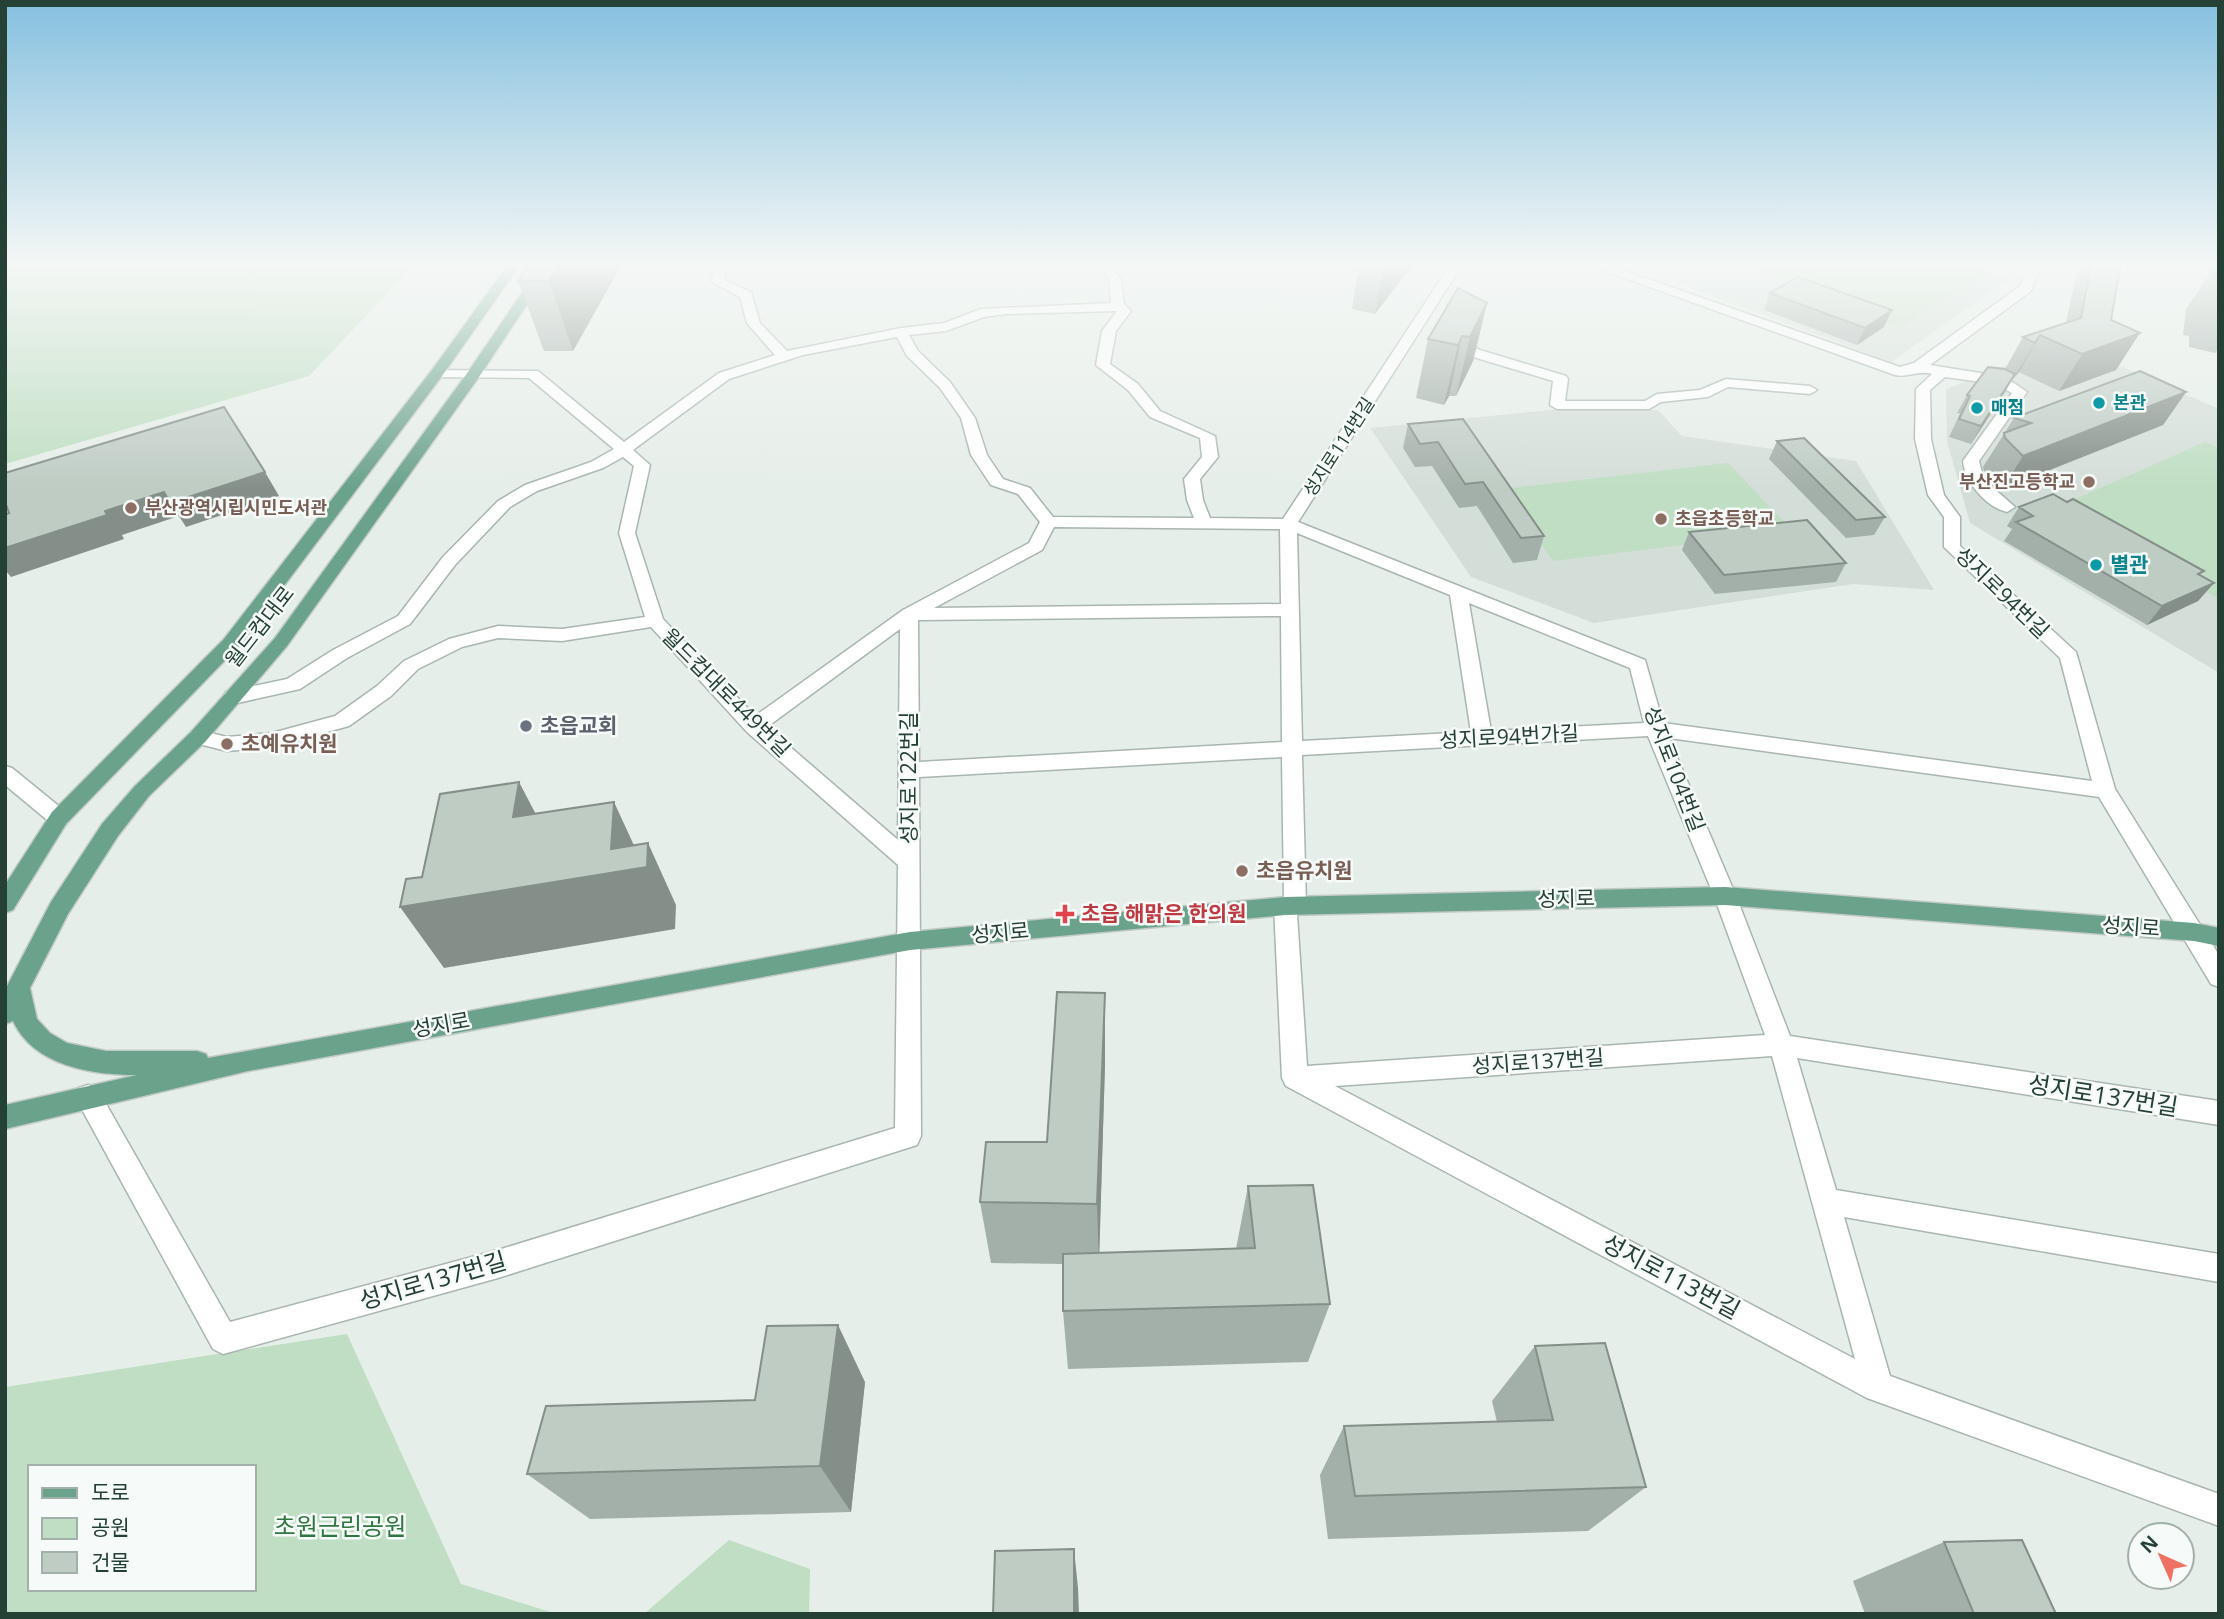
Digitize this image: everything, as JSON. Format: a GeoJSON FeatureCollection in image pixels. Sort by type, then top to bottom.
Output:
{"type":"FeatureCollection","features":[{"type":"Feature","properties":{"kind":"main road","name":"월드컵대로"},"geometry":{"type":"LineString","coordinates":[[5,904],[59,818],[231,643],[462,338]]}},
{"type":"Feature","properties":{"kind":"main road","name":"월드컵대로"},"geometry":{"type":"LineString","coordinates":[[5,1014],[59,908],[110,830],[142,791],[198,737],[281,642],[498,338]]}},
{"type":"Feature","properties":{"kind":"main road","name":"성지로"},"geometry":{"type":"LineString","coordinates":[[5,1117],[248,1060],[910,941],[1290,906],[1725,896],[2194,932],[2219,937]]}},
{"type":"Feature","properties":{"kind":"main road"},"geometry":{"type":"LineString","coordinates":[[19,989],[26,1024],[41,1042],[76,1057],[159,1063],[248,1060]]}},
{"type":"Feature","properties":{"kind":"street"},"geometry":{"type":"LineString","coordinates":[[765,338],[783,355]]}},
{"type":"Feature","properties":{"kind":"street"},"geometry":{"type":"LineString","coordinates":[[233,697],[293,684],[340,654],[404,620],[449,561],[477,529],[504,505],[531,488],[597,465],[623,450],[724,376],[783,355],[873,338]]}},
{"type":"Feature","properties":{"kind":"street"},"geometry":{"type":"LineString","coordinates":[[754,727],[909,614],[1037,546],[1048,522],[1024,491],[997,482],[979,455],[968,418],[945,385],[912,353],[904,338]]}},
{"type":"Feature","properties":{"kind":"street"},"geometry":{"type":"LineString","coordinates":[[1108,338],[1103,365],[1133,387],[1154,414],[1207,436],[1210,457],[1192,479],[1195,500],[1204,524]]}},
{"type":"Feature","properties":{"kind":"street","name":"성지로114번길"},"geometry":{"type":"LineString","coordinates":[[1288,524],[1424,338]]}},
{"type":"Feature","properties":{"kind":"street"},"geometry":{"type":"LineString","coordinates":[[1443,338],[1475,353],[1562,379],[1557,405],[1649,405],[1657,398],[1703,394],[1726,383],[1810,390]]}},
{"type":"Feature","properties":{"kind":"street"},"geometry":{"type":"LineString","coordinates":[[1802,338],[1900,372],[1919,366],[1958,338]]}},
{"type":"Feature","properties":{"kind":"street"},"geometry":{"type":"LineString","coordinates":[[1919,366],[2000,380],[2020,392],[1971,461],[1970,472],[1983,489],[2007,507]]}},
{"type":"Feature","properties":{"kind":"street","name":"성지로94번길"},"geometry":{"type":"LineString","coordinates":[[1942,372],[1923,389],[1923,439],[1936,495],[1952,517],[1952,547],[2069,656],[2105,790],[2219,977]]}},
{"type":"Feature","properties":{"kind":"street","name":"월드컵대로449번길"},"geometry":{"type":"LineString","coordinates":[[436,373],[533,374],[642,465],[628,533],[655,621],[754,727],[909,862]]}},
{"type":"Feature","properties":{"kind":"street","name":"성지로104번길"},"geometry":{"type":"LineString","coordinates":[[1048,522],[1288,524],[1639,664],[1655,729],[1725,896],[1781,1045]]}},
{"type":"Feature","properties":{"kind":"street"},"geometry":{"type":"LineString","coordinates":[[1288,524],[1290,906],[1295,1078]]}},
{"type":"Feature","properties":{"kind":"street"},"geometry":{"type":"LineString","coordinates":[[1459,594],[1482,739]]}},
{"type":"Feature","properties":{"kind":"street"},"geometry":{"type":"LineString","coordinates":[[909,614],[1288,610]]}},
{"type":"Feature","properties":{"kind":"street","name":"성지로122번길"},"geometry":{"type":"LineString","coordinates":[[908,1136],[909,614]]}},
{"type":"Feature","properties":{"kind":"street"},"geometry":{"type":"LineString","coordinates":[[198,737],[227,744],[272,740],[342,722],[384,691],[411,665],[456,643],[498,632],[562,635],[655,621]]}},
{"type":"Feature","properties":{"kind":"street","name":"성지로94번가길"},"geometry":{"type":"LineString","coordinates":[[909,771],[1655,729],[2105,790]]}},
{"type":"Feature","properties":{"kind":"street"},"geometry":{"type":"LineString","coordinates":[[5,773],[59,818]]}},
{"type":"Feature","properties":{"kind":"street"},"geometry":{"type":"LineString","coordinates":[[1781,1045],[1878,1387]]}},
{"type":"Feature","properties":{"kind":"street","name":"성지로137번길"},"geometry":{"type":"LineString","coordinates":[[1295,1078],[1781,1045],[2219,1114]]}},
{"type":"Feature","properties":{"kind":"street","name":"성지로113번길"},"geometry":{"type":"LineString","coordinates":[[1295,1078],[1878,1387],[2219,1510]]}},
{"type":"Feature","properties":{"kind":"street","name":"성지로137번길"},"geometry":{"type":"LineString","coordinates":[[88,1096],[223,1339],[498,1264],[908,1136]]}},
{"type":"Feature","properties":{"kind":"street"},"geometry":{"type":"LineString","coordinates":[[1825,1201],[2219,1268]]}},
{"type":"Feature","properties":{"kind":"shaded area"},"geometry":{"type":"Polygon","coordinates":[[[1825,338],[1926,338],[1891,362],[1825,338]]]}},
{"type":"Feature","properties":{"kind":"shaded area","name":"부산진고등학교"},"geometry":{"type":"Polygon","coordinates":[[[2066,342],[2219,409],[2219,673],[1970,523],[1947,441],[1946,389],[2066,342]]]}},
{"type":"Feature","properties":{"kind":"shaded area","name":"초읍초등학교"},"geometry":{"type":"Polygon","coordinates":[[[1570,408],[1658,410],[1682,436],[1856,461],[1934,590],[1853,584],[1594,623],[1471,577],[1370,428],[1570,408]]]}},
{"type":"Feature","properties":{"kind":"green space"},"geometry":{"type":"Polygon","coordinates":[[[5,338],[345,338],[309,376],[5,464],[5,338]]]}},
{"type":"Feature","properties":{"kind":"green space"},"geometry":{"type":"Polygon","coordinates":[[[2205,442],[2219,448],[2219,599],[2057,507],[2205,442]]]}},
{"type":"Feature","properties":{"kind":"green space"},"geometry":{"type":"Polygon","coordinates":[[[1728,463],[1793,531],[1553,561],[1502,489],[1728,463]]]}},
{"type":"Feature","properties":{"kind":"green space","name":"초원근린공원"},"geometry":{"type":"Polygon","coordinates":[[[347,1334],[461,1584],[557,1614],[5,1614],[5,1387],[347,1334]]]}},
{"type":"Feature","properties":{"kind":"green space"},"geometry":{"type":"Polygon","coordinates":[[[729,1540],[810,1569],[809,1614],[644,1614],[729,1540]]]}},
{"type":"Feature","properties":{"kind":"building"},"geometry":{"type":"Polygon","coordinates":[[[1429,338],[1461,338],[1458,345],[1429,338]]]}},
{"type":"Feature","properties":{"kind":"building"},"geometry":{"type":"Polygon","coordinates":[[[2024,338],[2038,338],[2035,343],[2024,338]]]}},
{"type":"Feature","properties":{"kind":"building"},"geometry":{"type":"Polygon","coordinates":[[[2046,338],[2127,338],[2082,354],[2046,338]]]}},
{"type":"Feature","properties":{"kind":"building"},"geometry":{"type":"Polygon","coordinates":[[[1988,367],[2005,369],[2015,374],[1981,426],[1959,419],[1970,396],[1967,395],[1988,367]]]}},
{"type":"Feature","properties":{"kind":"building"},"geometry":{"type":"Polygon","coordinates":[[[2140,371],[2186,392],[2023,456],[2005,438],[2004,433],[2031,423],[2014,418],[2140,371]]]}},
{"type":"Feature","properties":{"kind":"building"},"geometry":{"type":"Polygon","coordinates":[[[224,407],[265,472],[170,503],[164,492],[105,511],[107,515],[5,548],[5,515],[9,513],[5,502],[5,473],[224,407]]]}},
{"type":"Feature","properties":{"kind":"building"},"geometry":{"type":"Polygon","coordinates":[[[1463,419],[1544,536],[1521,538],[1483,482],[1465,484],[1438,442],[1420,444],[1408,424],[1463,419]]]}},
{"type":"Feature","properties":{"kind":"building"},"geometry":{"type":"Polygon","coordinates":[[[1804,438],[1885,517],[1856,520],[1777,441],[1804,438]]]}},
{"type":"Feature","properties":{"kind":"building"},"geometry":{"type":"Polygon","coordinates":[[[2053,494],[2067,502],[2073,499],[2204,571],[2198,574],[2214,583],[2162,606],[2016,522],[2033,516],[2019,507],[2053,494]]]}},
{"type":"Feature","properties":{"kind":"building"},"geometry":{"type":"Polygon","coordinates":[[[1807,520],[1846,563],[1724,575],[1689,532],[1807,520]]]}},
{"type":"Feature","properties":{"kind":"building"},"geometry":{"type":"Polygon","coordinates":[[[519,782],[513,817],[614,802],[611,849],[648,843],[647,867],[400,907],[406,879],[422,877],[440,794],[519,782]]]}},
{"type":"Feature","properties":{"kind":"building"},"geometry":{"type":"Polygon","coordinates":[[[1057,992],[1105,993],[1097,1204],[980,1202],[986,1142],[1047,1142],[1057,992]]]}},
{"type":"Feature","properties":{"kind":"building"},"geometry":{"type":"Polygon","coordinates":[[[1313,1185],[1330,1304],[1063,1311],[1063,1254],[1255,1248],[1248,1186],[1313,1185]]]}},
{"type":"Feature","properties":{"kind":"building"},"geometry":{"type":"Polygon","coordinates":[[[838,1325],[820,1466],[527,1474],[546,1406],[755,1400],[767,1326],[838,1325]]]}},
{"type":"Feature","properties":{"kind":"building"},"geometry":{"type":"Polygon","coordinates":[[[1605,1343],[1646,1487],[1355,1496],[1344,1426],[1553,1420],[1535,1346],[1605,1343]]]}},
{"type":"Feature","properties":{"kind":"building"},"geometry":{"type":"Polygon","coordinates":[[[2022,1540],[2056,1614],[1974,1614],[1944,1542],[2022,1540]]]}},
{"type":"Feature","properties":{"kind":"building"},"geometry":{"type":"Polygon","coordinates":[[[1074,1549],[1074,1614],[993,1614],[995,1551],[1074,1549]]]}},
{"type":"Feature","properties":{"kind":"place","name":"본관"},"geometry":{"type":"Point","coordinates":[2099,403]}},
{"type":"Feature","properties":{"kind":"place","name":"매점"},"geometry":{"type":"Point","coordinates":[1977,408]}},
{"type":"Feature","properties":{"kind":"place","name":"부산진고등학교"},"geometry":{"type":"Point","coordinates":[2089,482]}},
{"type":"Feature","properties":{"kind":"place","name":"부산광역시립시민도서관"},"geometry":{"type":"Point","coordinates":[131,508]}},
{"type":"Feature","properties":{"kind":"place","name":"초읍초등학교"},"geometry":{"type":"Point","coordinates":[1661,519]}},
{"type":"Feature","properties":{"kind":"place","name":"별관"},"geometry":{"type":"Point","coordinates":[2096,565]}},
{"type":"Feature","properties":{"kind":"place","name":"초읍교회"},"geometry":{"type":"Point","coordinates":[526,726]}},
{"type":"Feature","properties":{"kind":"place","name":"초예유치원"},"geometry":{"type":"Point","coordinates":[227,744]}},
{"type":"Feature","properties":{"kind":"place","name":"초읍유치원"},"geometry":{"type":"Point","coordinates":[1242,871]}},
{"type":"Feature","properties":{"kind":"place","name":"초읍 해맑은 한의원"},"geometry":{"type":"Point","coordinates":[1065,914]}}]}
